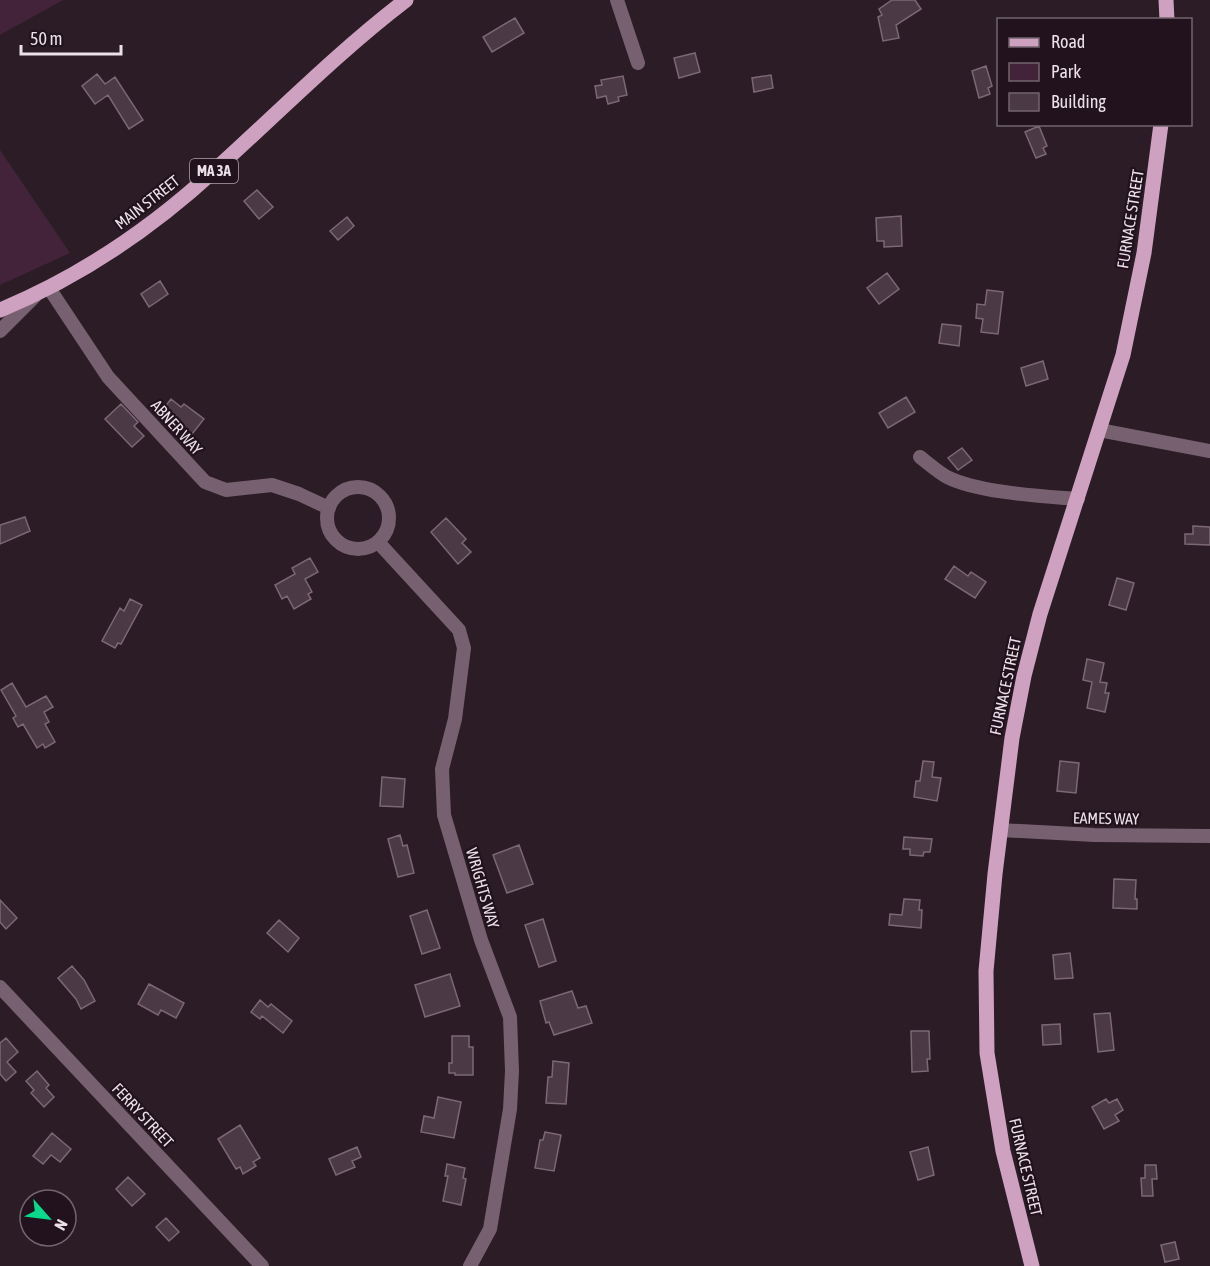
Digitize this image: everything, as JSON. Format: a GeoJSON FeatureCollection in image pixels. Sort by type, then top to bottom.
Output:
{"type":"FeatureCollection","features":[{"type":"Feature","properties":{"kind":"main road","name":"MAIN STREET"},"geometry":{"type":"LineString","coordinates":[[0,310],[43,291],[96,261],[167,211],[331,63],[406,0]]}},
{"type":"Feature","properties":{"kind":"main road"},"geometry":{"type":"LineString","coordinates":[[1166,0],[1167,18]]}},
{"type":"Feature","properties":{"kind":"main road","name":"FURNACE STREET"},"geometry":{"type":"LineString","coordinates":[[1032,1266],[1001,1143],[987,1053],[988,946],[1000,830],[1012,738],[1024,676],[1040,614],[1123,355],[1144,253],[1161,126]]}},
{"type":"Feature","properties":{"kind":"street"},"geometry":{"type":"LineString","coordinates":[[617,0],[638,63]]}},
{"type":"Feature","properties":{"kind":"street"},"geometry":{"type":"LineString","coordinates":[[0,331],[43,291]]}},
{"type":"Feature","properties":{"kind":"street","name":"ABNER WAY"},"geometry":{"type":"LineString","coordinates":[[43,291],[108,377],[205,482],[226,490],[272,485],[329,508]]}},
{"type":"Feature","properties":{"kind":"street"},"geometry":{"type":"LineString","coordinates":[[1099,430],[1210,451]]}},
{"type":"Feature","properties":{"kind":"street"},"geometry":{"type":"LineString","coordinates":[[921,457],[946,476],[961,483],[1015,493],[1078,499]]}},
{"type":"Feature","properties":{"kind":"street"},"geometry":{"type":"LineString","coordinates":[[353,488],[369,489],[376,493],[386,505],[389,520],[378,542],[356,549],[335,538],[328,524],[329,508],[338,495],[353,488]]}},
{"type":"Feature","properties":{"kind":"street","name":"WRIGHTS WAY"},"geometry":{"type":"LineString","coordinates":[[378,542],[459,630],[464,648],[455,719],[442,769],[444,815],[481,940],[510,1017],[512,1071],[510,1109],[490,1229],[470,1266]]}},
{"type":"Feature","properties":{"kind":"street","name":"EAMES WAY"},"geometry":{"type":"LineString","coordinates":[[1000,830],[1094,835],[1210,836]]}},
{"type":"Feature","properties":{"kind":"street","name":"FERRY STREET"},"geometry":{"type":"LineString","coordinates":[[0,987],[262,1266]]}},
{"type":"Feature","properties":{"kind":"green space"},"geometry":{"type":"Polygon","coordinates":[[[0,0],[63,0],[0,35],[0,0]]]}},
{"type":"Feature","properties":{"kind":"green space"},"geometry":{"type":"Polygon","coordinates":[[[0,150],[70,253],[0,285],[0,150]]]}},
{"type":"Feature","properties":{"kind":"building"},"geometry":{"type":"Polygon","coordinates":[[[892,0],[915,0],[921,9],[896,25],[899,38],[883,41],[878,17],[882,15],[879,9],[892,0]]]}},
{"type":"Feature","properties":{"kind":"building"},"geometry":{"type":"Polygon","coordinates":[[[515,18],[524,33],[492,52],[483,37],[515,18]]]}},
{"type":"Feature","properties":{"kind":"building"},"geometry":{"type":"Polygon","coordinates":[[[695,53],[700,72],[679,78],[674,58],[695,53]]]}},
{"type":"Feature","properties":{"kind":"building"},"geometry":{"type":"Polygon","coordinates":[[[986,66],[992,86],[988,88],[990,94],[979,98],[972,71],[986,66]]]}},
{"type":"Feature","properties":{"kind":"building"},"geometry":{"type":"Polygon","coordinates":[[[97,74],[105,84],[115,77],[143,120],[129,129],[108,95],[95,104],[82,86],[97,74]]]}},
{"type":"Feature","properties":{"kind":"building"},"geometry":{"type":"Polygon","coordinates":[[[771,75],[773,88],[754,92],[752,78],[771,75]]]}},
{"type":"Feature","properties":{"kind":"building"},"geometry":{"type":"Polygon","coordinates":[[[623,76],[627,95],[618,97],[619,101],[608,104],[606,96],[597,98],[595,86],[602,85],[601,80],[623,76]]]}},
{"type":"Feature","properties":{"kind":"building"},"geometry":{"type":"Polygon","coordinates":[[[1039,126],[1047,146],[1043,148],[1046,154],[1036,158],[1025,132],[1039,126]]]}},
{"type":"Feature","properties":{"kind":"building"},"geometry":{"type":"Polygon","coordinates":[[[257,190],[273,207],[259,219],[244,201],[257,190]]]}},
{"type":"Feature","properties":{"kind":"building"},"geometry":{"type":"Polygon","coordinates":[[[901,216],[902,246],[884,247],[884,241],[877,241],[876,218],[901,216]]]}},
{"type":"Feature","properties":{"kind":"building"},"geometry":{"type":"Polygon","coordinates":[[[347,217],[354,226],[338,240],[330,231],[347,217]]]}},
{"type":"Feature","properties":{"kind":"building"},"geometry":{"type":"Polygon","coordinates":[[[887,273],[899,289],[879,304],[867,288],[887,273]]]}},
{"type":"Feature","properties":{"kind":"building"},"geometry":{"type":"Polygon","coordinates":[[[160,281],[168,294],[149,307],[141,294],[160,281]]]}},
{"type":"Feature","properties":{"kind":"building"},"geometry":{"type":"Polygon","coordinates":[[[987,290],[1003,292],[998,334],[981,332],[983,319],[976,318],[977,304],[985,305],[987,290]]]}},
{"type":"Feature","properties":{"kind":"building"},"geometry":{"type":"Polygon","coordinates":[[[942,324],[961,326],[959,346],[939,343],[942,324]]]}},
{"type":"Feature","properties":{"kind":"building"},"geometry":{"type":"Polygon","coordinates":[[[1043,361],[1048,379],[1026,386],[1021,368],[1043,361]]]}},
{"type":"Feature","properties":{"kind":"building"},"geometry":{"type":"Polygon","coordinates":[[[906,397],[915,412],[888,428],[879,413],[906,397]]]}},
{"type":"Feature","properties":{"kind":"building"},"geometry":{"type":"Polygon","coordinates":[[[171,399],[181,407],[184,404],[204,419],[192,434],[161,412],[171,399]]]}},
{"type":"Feature","properties":{"kind":"building"},"geometry":{"type":"Polygon","coordinates":[[[121,404],[138,422],[134,426],[144,436],[132,447],[105,419],[121,404]]]}},
{"type":"Feature","properties":{"kind":"building"},"geometry":{"type":"Polygon","coordinates":[[[962,448],[972,460],[958,470],[948,458],[962,448]]]}},
{"type":"Feature","properties":{"kind":"building"},"geometry":{"type":"Polygon","coordinates":[[[25,517],[30,531],[0,544],[0,525],[25,517]]]}},
{"type":"Feature","properties":{"kind":"building"},"geometry":{"type":"Polygon","coordinates":[[[446,518],[466,539],[462,543],[471,552],[458,564],[431,532],[446,518]]]}},
{"type":"Feature","properties":{"kind":"building"},"geometry":{"type":"Polygon","coordinates":[[[1193,526],[1210,527],[1210,545],[1185,544],[1185,534],[1193,534],[1193,526]]]}},
{"type":"Feature","properties":{"kind":"building"},"geometry":{"type":"Polygon","coordinates":[[[310,558],[318,572],[305,579],[312,592],[308,594],[311,599],[294,609],[287,596],[282,599],[275,585],[295,574],[292,568],[310,558]]]}},
{"type":"Feature","properties":{"kind":"building"},"geometry":{"type":"Polygon","coordinates":[[[954,566],[968,576],[971,572],[986,582],[975,598],[945,579],[954,566]]]}},
{"type":"Feature","properties":{"kind":"building"},"geometry":{"type":"Polygon","coordinates":[[[1117,578],[1134,583],[1126,610],[1109,605],[1117,578]]]}},
{"type":"Feature","properties":{"kind":"building"},"geometry":{"type":"Polygon","coordinates":[[[130,599],[142,605],[121,644],[118,643],[115,648],[102,641],[120,608],[124,611],[130,599]]]}},
{"type":"Feature","properties":{"kind":"building"},"geometry":{"type":"Polygon","coordinates":[[[1087,659],[1104,663],[1100,682],[1107,683],[1105,693],[1109,693],[1105,712],[1087,708],[1092,682],[1083,680],[1087,659]]]}},
{"type":"Feature","properties":{"kind":"building"},"geometry":{"type":"Polygon","coordinates":[[[12,683],[26,707],[46,696],[53,707],[44,712],[49,722],[45,724],[55,742],[45,748],[43,744],[37,748],[23,724],[18,727],[13,718],[16,716],[1,690],[12,683]]]}},
{"type":"Feature","properties":{"kind":"building"},"geometry":{"type":"Polygon","coordinates":[[[923,761],[934,762],[932,777],[941,778],[937,801],[914,797],[916,781],[920,781],[923,761]]]}},
{"type":"Feature","properties":{"kind":"building"},"geometry":{"type":"Polygon","coordinates":[[[1060,761],[1079,763],[1076,793],[1057,791],[1060,761]]]}},
{"type":"Feature","properties":{"kind":"building"},"geometry":{"type":"Polygon","coordinates":[[[382,777],[405,779],[403,807],[380,806],[382,777]]]}},
{"type":"Feature","properties":{"kind":"building"},"geometry":{"type":"Polygon","coordinates":[[[400,835],[403,846],[407,845],[414,873],[398,877],[388,839],[400,835]]]}},
{"type":"Feature","properties":{"kind":"building"},"geometry":{"type":"Polygon","coordinates":[[[904,837],[932,839],[930,852],[924,852],[923,856],[910,855],[910,849],[903,849],[904,837]]]}},
{"type":"Feature","properties":{"kind":"building"},"geometry":{"type":"Polygon","coordinates":[[[519,845],[533,884],[507,893],[493,855],[519,845]]]}},
{"type":"Feature","properties":{"kind":"building"},"geometry":{"type":"Polygon","coordinates":[[[1114,879],[1136,880],[1137,909],[1113,908],[1114,879]]]}},
{"type":"Feature","properties":{"kind":"building"},"geometry":{"type":"Polygon","coordinates":[[[904,899],[920,900],[921,928],[889,925],[890,914],[902,915],[904,899]]]}},
{"type":"Feature","properties":{"kind":"building"},"geometry":{"type":"Polygon","coordinates":[[[0,900],[17,918],[6,929],[0,922],[0,900]]]}},
{"type":"Feature","properties":{"kind":"building"},"geometry":{"type":"Polygon","coordinates":[[[427,910],[440,948],[422,954],[410,916],[427,910]]]}},
{"type":"Feature","properties":{"kind":"building"},"geometry":{"type":"Polygon","coordinates":[[[543,919],[556,961],[539,967],[525,925],[543,919]]]}},
{"type":"Feature","properties":{"kind":"building"},"geometry":{"type":"Polygon","coordinates":[[[279,920],[299,938],[288,952],[267,933],[279,920]]]}},
{"type":"Feature","properties":{"kind":"building"},"geometry":{"type":"Polygon","coordinates":[[[1070,953],[1073,978],[1055,979],[1053,955],[1070,953]]]}},
{"type":"Feature","properties":{"kind":"building"},"geometry":{"type":"Polygon","coordinates":[[[72,966],[84,980],[95,1001],[81,1009],[76,999],[58,978],[72,966]]]}},
{"type":"Feature","properties":{"kind":"building"},"geometry":{"type":"Polygon","coordinates":[[[450,974],[460,1006],[425,1017],[415,985],[450,974]]]}},
{"type":"Feature","properties":{"kind":"building"},"geometry":{"type":"Polygon","coordinates":[[[149,984],[184,1003],[176,1018],[161,1010],[158,1015],[138,1004],[149,984]]]}},
{"type":"Feature","properties":{"kind":"building"},"geometry":{"type":"Polygon","coordinates":[[[572,991],[578,1008],[586,1006],[592,1023],[554,1035],[549,1022],[546,1023],[540,1001],[572,991]]]}},
{"type":"Feature","properties":{"kind":"building"},"geometry":{"type":"Polygon","coordinates":[[[260,1000],[268,1007],[271,1004],[292,1021],[283,1033],[262,1016],[260,1019],[251,1012],[260,1000]]]}},
{"type":"Feature","properties":{"kind":"building"},"geometry":{"type":"Polygon","coordinates":[[[1110,1013],[1114,1050],[1098,1052],[1094,1014],[1110,1013]]]}},
{"type":"Feature","properties":{"kind":"building"},"geometry":{"type":"Polygon","coordinates":[[[1060,1024],[1061,1044],[1043,1045],[1042,1025],[1060,1024]]]}},
{"type":"Feature","properties":{"kind":"building"},"geometry":{"type":"Polygon","coordinates":[[[911,1031],[929,1031],[928,1071],[912,1072],[911,1031]]]}},
{"type":"Feature","properties":{"kind":"building"},"geometry":{"type":"Polygon","coordinates":[[[452,1036],[469,1036],[469,1047],[473,1047],[473,1075],[449,1073],[449,1063],[452,1063],[452,1036]]]}},
{"type":"Feature","properties":{"kind":"building"},"geometry":{"type":"Polygon","coordinates":[[[6,1038],[18,1052],[7,1062],[16,1072],[6,1081],[0,1074],[0,1043],[6,1038]]]}},
{"type":"Feature","properties":{"kind":"building"},"geometry":{"type":"Polygon","coordinates":[[[553,1061],[569,1063],[566,1104],[546,1103],[548,1077],[552,1077],[553,1061]]]}},
{"type":"Feature","properties":{"kind":"building"},"geometry":{"type":"Polygon","coordinates":[[[37,1071],[49,1085],[46,1088],[54,1097],[44,1107],[31,1093],[34,1090],[26,1081],[37,1071]]]}},
{"type":"Feature","properties":{"kind":"building"},"geometry":{"type":"Polygon","coordinates":[[[438,1097],[461,1102],[454,1138],[421,1132],[424,1116],[434,1118],[438,1097]]]}},
{"type":"Feature","properties":{"kind":"building"},"geometry":{"type":"Polygon","coordinates":[[[1106,1099],[1109,1103],[1117,1099],[1123,1110],[1115,1115],[1119,1121],[1104,1129],[1092,1107],[1106,1099]]]}},
{"type":"Feature","properties":{"kind":"building"},"geometry":{"type":"Polygon","coordinates":[[[240,1125],[260,1158],[253,1162],[256,1166],[243,1174],[240,1167],[236,1169],[218,1139],[240,1125]]]}},
{"type":"Feature","properties":{"kind":"building"},"geometry":{"type":"Polygon","coordinates":[[[545,1132],[561,1135],[554,1171],[535,1168],[540,1140],[543,1140],[545,1132]]]}},
{"type":"Feature","properties":{"kind":"building"},"geometry":{"type":"Polygon","coordinates":[[[52,1133],[71,1149],[60,1162],[51,1155],[43,1164],[33,1156],[52,1133]]]}},
{"type":"Feature","properties":{"kind":"building"},"geometry":{"type":"Polygon","coordinates":[[[357,1147],[361,1157],[352,1161],[355,1167],[336,1175],[329,1159],[357,1147]]]}},
{"type":"Feature","properties":{"kind":"building"},"geometry":{"type":"Polygon","coordinates":[[[928,1147],[934,1175],[918,1180],[910,1152],[928,1147]]]}},
{"type":"Feature","properties":{"kind":"building"},"geometry":{"type":"Polygon","coordinates":[[[447,1164],[465,1168],[463,1178],[466,1179],[461,1205],[443,1201],[448,1176],[445,1176],[447,1164]]]}},
{"type":"Feature","properties":{"kind":"building"},"geometry":{"type":"Polygon","coordinates":[[[1145,1165],[1156,1165],[1157,1179],[1152,1179],[1153,1196],[1142,1196],[1141,1178],[1145,1178],[1145,1165]]]}},
{"type":"Feature","properties":{"kind":"building"},"geometry":{"type":"Polygon","coordinates":[[[128,1177],[145,1194],[132,1206],[116,1189],[128,1177]]]}},
{"type":"Feature","properties":{"kind":"building"},"geometry":{"type":"Polygon","coordinates":[[[166,1218],[179,1232],[169,1241],[156,1227],[166,1218]]]}},
{"type":"Feature","properties":{"kind":"building"},"geometry":{"type":"Polygon","coordinates":[[[1175,1242],[1179,1259],[1165,1262],[1161,1245],[1175,1242]]]}}]}
